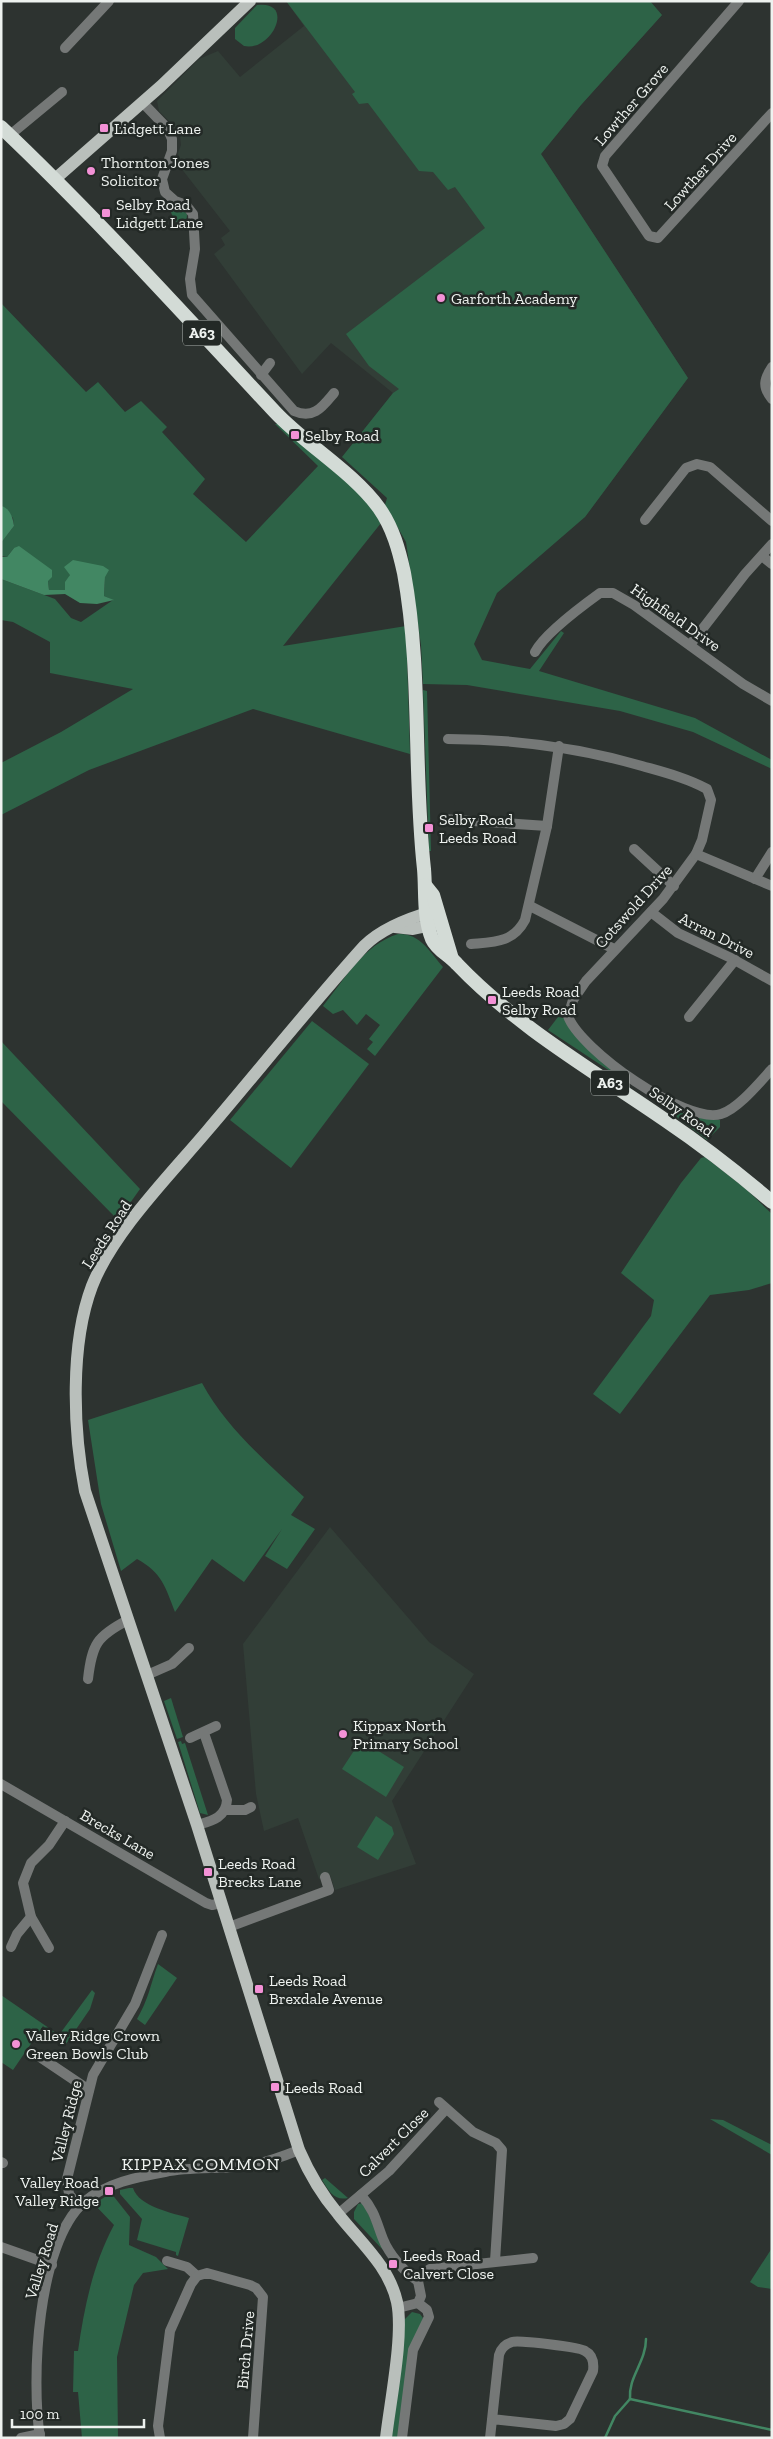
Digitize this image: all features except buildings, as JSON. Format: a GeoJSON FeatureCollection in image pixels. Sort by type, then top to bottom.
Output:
{"type":"FeatureCollection","features":[{"type":"Feature","properties":{"kind":"highway","name":"A63"},"geometry":{"type":"LineString","coordinates":[[6,131],[55,179]]}},
{"type":"Feature","properties":{"kind":"highway","name":"Selby Road"},"geometry":{"type":"LineString","coordinates":[[55,179],[222,353],[281,418],[355,483],[376,505],[392,530],[400,554],[415,652],[419,814],[425,886],[432,895],[435,943],[478,984],[545,1039],[675,1126],[772,1202]]}},
{"type":"Feature","properties":{"kind":"main road"},"geometry":{"type":"LineString","coordinates":[[55,179],[143,103],[250,1]]}},
{"type":"Feature","properties":{"kind":"main road","name":"Leeds Road"},"geometry":{"type":"LineString","coordinates":[[386,2438],[396,2356],[398,2308],[392,2288],[380,2264],[338,2214],[312,2178],[298,2150],[197,1825],[86,1492],[78,1447],[79,1337],[92,1285],[106,1258],[142,1208],[360,950],[377,934],[395,927],[408,929],[433,918]]}},
{"type":"Feature","properties":{"kind":"street"},"geometry":{"type":"LineString","coordinates":[[65,48],[109,1]]}},
{"type":"Feature","properties":{"kind":"street","name":"Lowther Grove"},"geometry":{"type":"LineString","coordinates":[[648,234],[604,169],[603,159],[739,1]]}},
{"type":"Feature","properties":{"kind":"street"},"geometry":{"type":"LineString","coordinates":[[6,131],[62,92]]}},
{"type":"Feature","properties":{"kind":"street"},"geometry":{"type":"LineString","coordinates":[[143,103],[167,128],[172,139],[172,151],[162,179],[165,192],[169,198],[191,209],[195,219],[195,249],[190,279],[192,295],[289,406],[300,414],[314,413],[334,393]]}},
{"type":"Feature","properties":{"kind":"street","name":"Lowther Drive"},"geometry":{"type":"LineString","coordinates":[[648,234],[655,238],[662,236],[772,113]]}},
{"type":"Feature","properties":{"kind":"street"},"geometry":{"type":"LineString","coordinates":[[261,375],[270,363]]}},
{"type":"Feature","properties":{"kind":"street"},"geometry":{"type":"LineString","coordinates":[[772,367],[764,384],[765,391],[772,399]]}},
{"type":"Feature","properties":{"kind":"street"},"geometry":{"type":"LineString","coordinates":[[646,520],[686,468],[697,464],[710,466],[772,521]]}},
{"type":"Feature","properties":{"kind":"street"},"geometry":{"type":"LineString","coordinates":[[690,645],[772,544]]}},
{"type":"Feature","properties":{"kind":"street"},"geometry":{"type":"LineString","coordinates":[[762,556],[772,564]]}},
{"type":"Feature","properties":{"kind":"street","name":"Highfield Drive"},"geometry":{"type":"LineString","coordinates":[[535,652],[548,633],[600,593],[609,592],[634,604],[744,684],[772,701]]}},
{"type":"Feature","properties":{"kind":"street","name":"Cotswold Drive"},"geometry":{"type":"LineString","coordinates":[[448,739],[504,740],[559,746],[608,756],[656,770],[706,789],[711,800],[702,840],[696,854],[674,886],[581,987],[570,1007],[568,1016],[589,1042],[620,1071],[662,1098],[695,1112],[713,1116],[727,1112],[772,1069]]}},
{"type":"Feature","properties":{"kind":"street"},"geometry":{"type":"LineString","coordinates":[[471,944],[502,941],[513,935],[522,926],[530,906],[547,826],[559,746]]}},
{"type":"Feature","properties":{"kind":"street"},"geometry":{"type":"LineString","coordinates":[[443,819],[547,826]]}},
{"type":"Feature","properties":{"kind":"street"},"geometry":{"type":"LineString","coordinates":[[634,849],[674,886]]}},
{"type":"Feature","properties":{"kind":"street"},"geometry":{"type":"LineString","coordinates":[[755,879],[772,852]]}},
{"type":"Feature","properties":{"kind":"street"},"geometry":{"type":"LineString","coordinates":[[696,854],[772,886]]}},
{"type":"Feature","properties":{"kind":"street"},"geometry":{"type":"LineString","coordinates":[[530,906],[614,949]]}},
{"type":"Feature","properties":{"kind":"street","name":"Arran Drive"},"geometry":{"type":"LineString","coordinates":[[651,912],[678,933],[735,960],[772,981]]}},
{"type":"Feature","properties":{"kind":"street"},"geometry":{"type":"LineString","coordinates":[[689,1017],[735,960]]}},
{"type":"Feature","properties":{"kind":"street"},"geometry":{"type":"LineString","coordinates":[[88,1679],[90,1656],[96,1643],[105,1633],[128,1620]]}},
{"type":"Feature","properties":{"kind":"street"},"geometry":{"type":"LineString","coordinates":[[147,1675],[172,1664],[189,1648]]}},
{"type":"Feature","properties":{"kind":"street"},"geometry":{"type":"LineString","coordinates":[[190,1738],[216,1726]]}},
{"type":"Feature","properties":{"kind":"street"},"geometry":{"type":"LineString","coordinates":[[197,1825],[218,1818],[225,1810],[227,1800],[204,1733]]}},
{"type":"Feature","properties":{"kind":"street","name":"Brecks Lane"},"geometry":{"type":"LineString","coordinates":[[1,1784],[206,1903],[212,1905],[220,1902]]}},
{"type":"Feature","properties":{"kind":"street"},"geometry":{"type":"LineString","coordinates":[[225,1810],[245,1810],[251,1807]]}},
{"type":"Feature","properties":{"kind":"street"},"geometry":{"type":"LineString","coordinates":[[49,1948],[31,1917],[24,1890],[24,1875],[31,1862],[49,1845],[65,1821]]}},
{"type":"Feature","properties":{"kind":"street"},"geometry":{"type":"LineString","coordinates":[[229,1927],[330,1890],[324,1877]]}},
{"type":"Feature","properties":{"kind":"street"},"geometry":{"type":"LineString","coordinates":[[11,1948],[17,1934],[31,1917]]}},
{"type":"Feature","properties":{"kind":"street","name":"Valley Ridge"},"geometry":{"type":"LineString","coordinates":[[79,2207],[69,2194],[67,2179],[89,2090],[100,2062],[138,1998],[162,1934]]}},
{"type":"Feature","properties":{"kind":"street"},"geometry":{"type":"LineString","coordinates":[[37,2055],[89,2090]]}},
{"type":"Feature","properties":{"kind":"street","name":"Calvert Close"},"geometry":{"type":"LineString","coordinates":[[338,2214],[389,2171],[442,2106],[473,2132],[496,2143],[502,2150],[495,2261]]}},
{"type":"Feature","properties":{"kind":"street","name":"Valley Road"},"geometry":{"type":"LineString","coordinates":[[40,2436],[35,2389],[41,2311],[63,2230],[79,2207],[102,2190],[128,2180],[167,2171],[252,2165],[298,2150]]}},
{"type":"Feature","properties":{"kind":"street","name":"Calvert Close"},"geometry":{"type":"LineString","coordinates":[[361,2195],[376,2215],[388,2248],[408,2274],[418,2281]]}},
{"type":"Feature","properties":{"kind":"street"},"geometry":{"type":"LineString","coordinates":[[1,2247],[52,2265]]}},
{"type":"Feature","properties":{"kind":"street"},"geometry":{"type":"LineString","coordinates":[[418,2304],[421,2296],[418,2281],[426,2271],[436,2267],[532,2258]]}},
{"type":"Feature","properties":{"kind":"street"},"geometry":{"type":"LineString","coordinates":[[160,2438],[158,2426],[170,2331],[191,2284],[197,2276],[187,2267],[167,2261]]}},
{"type":"Feature","properties":{"kind":"street","name":"Birch Drive"},"geometry":{"type":"LineString","coordinates":[[197,2276],[212,2273],[250,2285],[256,2288],[263,2297],[253,2438]]}},
{"type":"Feature","properties":{"kind":"street"},"geometry":{"type":"LineString","coordinates":[[398,2308],[418,2304],[427,2310],[429,2317],[413,2350],[402,2438]]}},
{"type":"Feature","properties":{"kind":"street"},"geometry":{"type":"LineString","coordinates":[[490,2438],[492,2419],[499,2355],[505,2345],[515,2341],[580,2349],[590,2355],[594,2365],[593,2371],[570,2419],[564,2424],[556,2426],[492,2419]]}},
{"type":"Feature","properties":{"kind":"street"},"geometry":{"type":"LineString","coordinates":[[21,2438],[40,2436]]}},
{"type":"Feature","properties":{"kind":"shaded area","name":"Garforth Academy"},"geometry":{"type":"Polygon","coordinates":[[[286,1],[650,1],[662,15],[581,105],[541,154],[688,378],[585,517],[342,457],[393,393],[331,343],[302,374],[214,254],[225,245],[221,238],[230,231],[181,168],[178,153],[181,145],[180,136],[174,133],[170,122],[159,111],[157,101],[199,59],[218,51],[240,77],[304,26],[286,1]]]}},
{"type":"Feature","properties":{"kind":"shaded area","name":"Garforth Academy"},"geometry":{"type":"Polygon","coordinates":[[[286,1],[650,1],[662,15],[581,105],[541,154],[688,378],[585,517],[497,593],[474,644],[482,660],[530,669],[561,631],[564,633],[539,671],[695,718],[772,760],[772,769],[693,732],[620,711],[467,685],[423,684],[421,645],[406,542],[385,505],[387,498],[342,457],[393,393],[399,389],[369,366],[346,334],[485,228],[455,187],[448,190],[433,172],[419,171],[368,103],[359,104],[352,94],[355,92],[286,1]]]}},
{"type":"Feature","properties":{"kind":"shaded area"},"geometry":{"type":"Polygon","coordinates":[[[257,5],[269,6],[275,10],[277,17],[276,26],[263,41],[254,46],[244,46],[235,39],[235,28],[257,5]]]}},
{"type":"Feature","properties":{"kind":"shaded area"},"geometry":{"type":"Polygon","coordinates":[[[167,204],[183,208],[187,214],[186,227],[175,221],[167,204]]]}},
{"type":"Feature","properties":{"kind":"shaded area"},"geometry":{"type":"Polygon","coordinates":[[[1,303],[86,392],[98,382],[125,412],[141,401],[167,427],[162,432],[205,479],[193,494],[246,542],[318,466],[275,424],[279,424],[334,470],[360,495],[381,523],[283,646],[406,626],[410,754],[253,709],[89,770],[1,815],[1,763],[61,732],[133,689],[50,673],[50,642],[13,622],[1,620],[1,579],[55,599],[71,618],[81,622],[113,600],[104,596],[105,577],[70,575],[65,590],[49,590],[48,581],[14,548],[7,557],[1,556],[1,543],[14,526],[13,518],[1,506],[1,303]]]}},
{"type":"Feature","properties":{"kind":"shaded area"},"geometry":{"type":"Polygon","coordinates":[[[1,506],[9,511],[14,526],[1,543],[1,506]]]}},
{"type":"Feature","properties":{"kind":"shaded area"},"geometry":{"type":"Polygon","coordinates":[[[19,546],[52,570],[52,577],[48,581],[49,590],[65,590],[65,582],[70,575],[64,567],[73,560],[103,566],[109,570],[105,577],[104,596],[114,600],[97,604],[80,603],[65,594],[44,595],[1,579],[1,557],[7,557],[14,548],[19,546]]]}},
{"type":"Feature","properties":{"kind":"shaded area"},"geometry":{"type":"Polygon","coordinates":[[[423,690],[427,691],[431,851],[429,851],[423,690]]]}},
{"type":"Feature","properties":{"kind":"shaded area"},"geometry":{"type":"Polygon","coordinates":[[[398,934],[412,937],[424,944],[443,967],[375,1056],[367,1049],[373,1042],[369,1039],[380,1025],[366,1014],[357,1025],[343,1010],[333,1014],[323,1006],[365,954],[386,939],[398,934]]]}},
{"type":"Feature","properties":{"kind":"shaded area"},"geometry":{"type":"Polygon","coordinates":[[[558,1017],[564,1018],[616,1075],[548,1030],[558,1017]]]}},
{"type":"Feature","properties":{"kind":"shaded area"},"geometry":{"type":"Polygon","coordinates":[[[312,1021],[369,1064],[291,1168],[230,1120],[312,1021]]]}},
{"type":"Feature","properties":{"kind":"shaded area"},"geometry":{"type":"Polygon","coordinates":[[[1,1041],[140,1189],[118,1220],[1,1101],[1,1041]]]}},
{"type":"Feature","properties":{"kind":"shaded area"},"geometry":{"type":"Polygon","coordinates":[[[661,1105],[691,1116],[720,1120],[720,1127],[707,1140],[661,1105]]]}},
{"type":"Feature","properties":{"kind":"shaded area"},"geometry":{"type":"Polygon","coordinates":[[[705,1157],[746,1189],[772,1214],[772,1283],[749,1290],[710,1295],[620,1414],[593,1394],[651,1316],[654,1300],[621,1273],[681,1183],[701,1158],[705,1157]]]}},
{"type":"Feature","properties":{"kind":"shaded area"},"geometry":{"type":"Polygon","coordinates":[[[202,1383],[212,1400],[235,1430],[304,1497],[291,1515],[315,1529],[287,1569],[265,1556],[282,1529],[244,1582],[212,1559],[175,1612],[162,1581],[145,1564],[137,1559],[121,1571],[101,1504],[88,1420],[202,1383]]]}},
{"type":"Feature","properties":{"kind":"shaded area","name":"Kippax North Primary School"},"geometry":{"type":"Polygon","coordinates":[[[330,1527],[429,1642],[474,1674],[392,1801],[416,1864],[335,1890],[330,1875],[319,1879],[298,1818],[264,1831],[256,1794],[243,1644],[330,1527]]]}},
{"type":"Feature","properties":{"kind":"shaded area"},"geometry":{"type":"Polygon","coordinates":[[[171,1698],[183,1737],[177,1739],[164,1701],[171,1698]]]}},
{"type":"Feature","properties":{"kind":"shaded area"},"geometry":{"type":"Polygon","coordinates":[[[361,1740],[404,1767],[386,1797],[342,1769],[361,1740]]]}},
{"type":"Feature","properties":{"kind":"shaded area"},"geometry":{"type":"Polygon","coordinates":[[[181,1741],[182,1744],[185,1743],[208,1815],[200,1813],[178,1742],[181,1741]]]}},
{"type":"Feature","properties":{"kind":"shaded area"},"geometry":{"type":"Polygon","coordinates":[[[376,1816],[392,1827],[394,1834],[378,1860],[357,1847],[376,1816]]]}},
{"type":"Feature","properties":{"kind":"shaded area"},"geometry":{"type":"Polygon","coordinates":[[[158,1964],[177,1978],[145,2025],[137,2019],[147,1998],[158,1964]]]}},
{"type":"Feature","properties":{"kind":"shaded area","name":"Valley Ridge Crown Green Bowls Club"},"geometry":{"type":"Polygon","coordinates":[[[92,1990],[95,1993],[90,2009],[66,2044],[58,2038],[56,2040],[45,2033],[38,2043],[36,2041],[45,2028],[43,2026],[13,2070],[1,2062],[1,1995],[59,2035],[92,1990]]]}},
{"type":"Feature","properties":{"kind":"shaded area"},"geometry":{"type":"Polygon","coordinates":[[[710,2119],[723,2120],[772,2145],[772,2155],[710,2119]]]}},
{"type":"Feature","properties":{"kind":"shaded area"},"geometry":{"type":"Polygon","coordinates":[[[325,2178],[348,2198],[335,2197],[322,2180],[325,2178]]]}},
{"type":"Feature","properties":{"kind":"shaded area"},"geometry":{"type":"Polygon","coordinates":[[[133,2188],[136,2195],[149,2205],[189,2218],[178,2256],[176,2252],[137,2240],[142,2219],[120,2194],[120,2190],[133,2188]]]}},
{"type":"Feature","properties":{"kind":"shaded area"},"geometry":{"type":"Polygon","coordinates":[[[111,2193],[130,2217],[129,2245],[156,2257],[168,2269],[143,2273],[134,2285],[117,2357],[118,2438],[82,2438],[78,2392],[73,2392],[74,2351],[78,2351],[86,2303],[100,2255],[114,2225],[94,2204],[111,2193]]]}},
{"type":"Feature","properties":{"kind":"shaded area"},"geometry":{"type":"Polygon","coordinates":[[[363,2203],[384,2248],[383,2250],[354,2219],[354,2212],[358,2204],[363,2203]]]}},
{"type":"Feature","properties":{"kind":"shaded area"},"geometry":{"type":"Polygon","coordinates":[[[772,2248],[772,2289],[758,2287],[750,2282],[772,2248]]]}},
{"type":"Feature","properties":{"kind":"shaded area"},"geometry":{"type":"Polygon","coordinates":[[[412,2312],[420,2314],[423,2318],[398,2438],[391,2438],[404,2320],[412,2312]]]}},
{"type":"Feature","properties":{"kind":"waterway"},"geometry":{"type":"LineString","coordinates":[[630,2399],[630,2391],[643,2355],[646,2339]]}},
{"type":"Feature","properties":{"kind":"waterway"},"geometry":{"type":"LineString","coordinates":[[630,2399],[772,2430]]}},
{"type":"Feature","properties":{"kind":"waterway"},"geometry":{"type":"LineString","coordinates":[[605,2438],[615,2416],[630,2399]]}},
{"type":"Feature","properties":{"kind":"place","name":"Lidgett Lane"},"geometry":{"type":"Point","coordinates":[104,128]}},
{"type":"Feature","properties":{"kind":"place","name":"Thornton Jones Solicitor"},"geometry":{"type":"Point","coordinates":[91,171]}},
{"type":"Feature","properties":{"kind":"place","name":"Selby Road Lidgett Lane"},"geometry":{"type":"Point","coordinates":[106,213]}},
{"type":"Feature","properties":{"kind":"place","name":"Garforth Academy"},"geometry":{"type":"Point","coordinates":[441,298]}},
{"type":"Feature","properties":{"kind":"place","name":"Selby Road"},"geometry":{"type":"Point","coordinates":[295,435]}},
{"type":"Feature","properties":{"kind":"place","name":"Selby Road Leeds Road"},"geometry":{"type":"Point","coordinates":[429,828]}},
{"type":"Feature","properties":{"kind":"place","name":"Leeds Road Selby Road"},"geometry":{"type":"Point","coordinates":[492,1000]}},
{"type":"Feature","properties":{"kind":"place","name":"Kippax North Primary School"},"geometry":{"type":"Point","coordinates":[343,1734]}},
{"type":"Feature","properties":{"kind":"place","name":"Leeds Road Brecks Lane"},"geometry":{"type":"Point","coordinates":[208,1872]}},
{"type":"Feature","properties":{"kind":"place","name":"Leeds Road Brexdale Avenue"},"geometry":{"type":"Point","coordinates":[259,1989]}},
{"type":"Feature","properties":{"kind":"place","name":"Valley Ridge Crown Green Bowls Club"},"geometry":{"type":"Point","coordinates":[16,2044]}},
{"type":"Feature","properties":{"kind":"place","name":"Leeds Road"},"geometry":{"type":"Point","coordinates":[275,2087]}},
{"type":"Feature","properties":{"kind":"place","name":"Valley Road Valley Ridge"},"geometry":{"type":"Point","coordinates":[109,2191]}},
{"type":"Feature","properties":{"kind":"place","name":"Leeds Road Calvert Close"},"geometry":{"type":"Point","coordinates":[393,2264]}},
{"type":"Feature","properties":{"kind":"district","name":"KIPPAX COMMON"},"geometry":{"type":"Point","coordinates":[201,2164]}}]}
